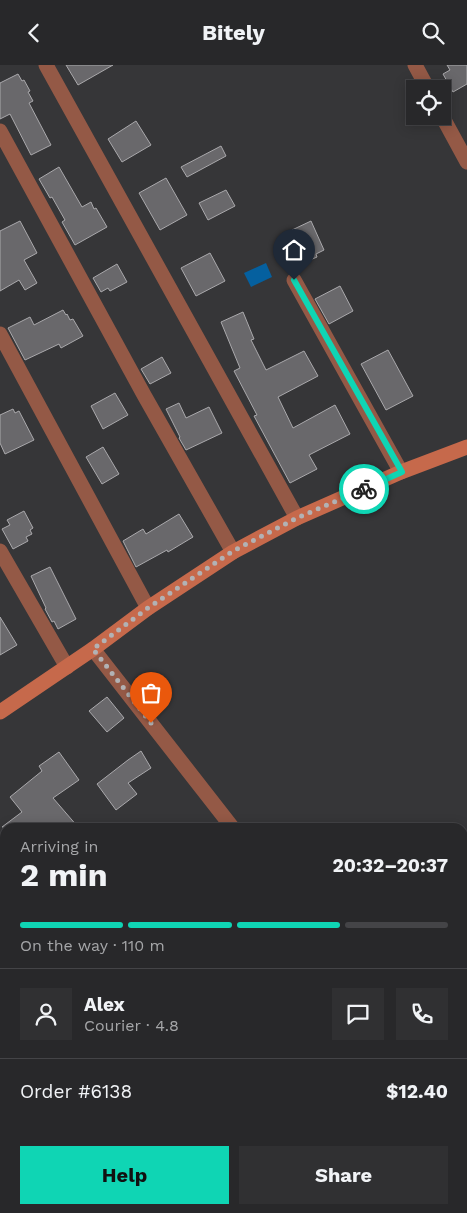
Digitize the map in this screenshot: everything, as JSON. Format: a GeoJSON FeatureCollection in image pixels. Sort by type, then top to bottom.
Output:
{"type":"FeatureCollection","features":[{"type":"Feature","properties":{"kind":"main road"},"geometry":{"type":"LineString","coordinates":[[0,712],[233,551],[297,518],[402,472],[467,447]]}},
{"type":"Feature","properties":{"kind":"street"},"geometry":{"type":"LineString","coordinates":[[46,65],[297,518]]}},
{"type":"Feature","properties":{"kind":"street"},"geometry":{"type":"LineString","coordinates":[[415,65],[423,80]]}},
{"type":"Feature","properties":{"kind":"street"},"geometry":{"type":"LineString","coordinates":[[447,125],[467,162]]}},
{"type":"Feature","properties":{"kind":"street"},"geometry":{"type":"LineString","coordinates":[[0,131],[144,395],[233,551]]}},
{"type":"Feature","properties":{"kind":"street"},"geometry":{"type":"LineString","coordinates":[[294,280],[402,472]]}},
{"type":"Feature","properties":{"kind":"street"},"geometry":{"type":"LineString","coordinates":[[0,334],[148,608]]}},
{"type":"Feature","properties":{"kind":"street"},"geometry":{"type":"LineString","coordinates":[[0,551],[67,667]]}},
{"type":"Feature","properties":{"kind":"street"},"geometry":{"type":"LineString","coordinates":[[93,649],[229,823]]}},
{"type":"Feature","properties":{"kind":"water"},"geometry":{"type":"Polygon","coordinates":[[[266,263],[272,277],[251,287],[244,273],[266,263]]]}},
{"type":"Feature","properties":{"kind":"building"},"geometry":{"type":"Polygon","coordinates":[[[66,65],[113,65],[78,85],[66,65]]]}},
{"type":"Feature","properties":{"kind":"building"},"geometry":{"type":"Polygon","coordinates":[[[447,65],[467,65],[467,84],[453,92],[451,80],[446,80],[443,74],[450,70],[447,65]]]}},
{"type":"Feature","properties":{"kind":"building"},"geometry":{"type":"Polygon","coordinates":[[[18,74],[30,91],[28,92],[33,101],[29,103],[51,145],[31,155],[10,114],[0,119],[0,83],[18,74]]]}},
{"type":"Feature","properties":{"kind":"building"},"geometry":{"type":"Polygon","coordinates":[[[136,121],[151,145],[122,162],[108,139],[136,121]]]}},
{"type":"Feature","properties":{"kind":"building"},"geometry":{"type":"Polygon","coordinates":[[[221,146],[226,156],[187,177],[181,167],[221,146]]]}},
{"type":"Feature","properties":{"kind":"building"},"geometry":{"type":"Polygon","coordinates":[[[59,167],[82,207],[91,202],[107,227],[75,245],[62,222],[65,220],[39,179],[59,167]]]}},
{"type":"Feature","properties":{"kind":"building"},"geometry":{"type":"Polygon","coordinates":[[[166,178],[187,215],[160,230],[139,193],[166,178]]]}},
{"type":"Feature","properties":{"kind":"building"},"geometry":{"type":"Polygon","coordinates":[[[226,190],[235,206],[208,220],[199,203],[226,190]]]}},
{"type":"Feature","properties":{"kind":"building"},"geometry":{"type":"Polygon","coordinates":[[[20,221],[37,253],[24,260],[37,283],[25,290],[19,280],[0,291],[0,231],[20,221]]]}},
{"type":"Feature","properties":{"kind":"building"},"geometry":{"type":"Polygon","coordinates":[[[311,221],[324,250],[316,254],[317,257],[301,264],[288,235],[293,232],[292,230],[311,221]]]}},
{"type":"Feature","properties":{"kind":"building"},"geometry":{"type":"Polygon","coordinates":[[[210,253],[225,281],[196,296],[181,268],[210,253]]]}},
{"type":"Feature","properties":{"kind":"building"},"geometry":{"type":"Polygon","coordinates":[[[117,264],[127,282],[110,291],[108,288],[101,292],[93,278],[117,264]]]}},
{"type":"Feature","properties":{"kind":"building"},"geometry":{"type":"Polygon","coordinates":[[[340,286],[353,311],[329,324],[315,299],[340,286]]]}},
{"type":"Feature","properties":{"kind":"building"},"geometry":{"type":"Polygon","coordinates":[[[63,310],[70,320],[73,319],[83,336],[61,348],[59,344],[25,360],[8,328],[30,317],[34,325],[63,310]]]}},
{"type":"Feature","properties":{"kind":"building"},"geometry":{"type":"Polygon","coordinates":[[[243,312],[254,339],[251,340],[266,370],[304,351],[318,376],[278,397],[293,428],[335,405],[350,434],[309,455],[317,469],[290,483],[254,416],[257,415],[234,371],[240,368],[221,322],[243,312]]]}},
{"type":"Feature","properties":{"kind":"building"},"geometry":{"type":"Polygon","coordinates":[[[388,350],[413,396],[386,410],[361,364],[388,350]]]}},
{"type":"Feature","properties":{"kind":"building"},"geometry":{"type":"Polygon","coordinates":[[[162,357],[171,373],[150,384],[141,369],[162,357]]]}},
{"type":"Feature","properties":{"kind":"building"},"geometry":{"type":"Polygon","coordinates":[[[115,393],[128,415],[103,429],[91,406],[115,393]]]}},
{"type":"Feature","properties":{"kind":"building"},"geometry":{"type":"Polygon","coordinates":[[[179,403],[186,418],[209,407],[222,433],[186,450],[166,409],[179,403]]]}},
{"type":"Feature","properties":{"kind":"building"},"geometry":{"type":"Polygon","coordinates":[[[13,409],[15,413],[19,411],[34,440],[5,454],[0,443],[0,415],[13,409]]]}},
{"type":"Feature","properties":{"kind":"building"},"geometry":{"type":"Polygon","coordinates":[[[103,447],[119,474],[102,484],[86,457],[103,447]]]}},
{"type":"Feature","properties":{"kind":"building"},"geometry":{"type":"Polygon","coordinates":[[[24,511],[33,528],[30,530],[32,534],[26,537],[28,541],[13,549],[2,529],[10,525],[7,520],[24,511]]]}},
{"type":"Feature","properties":{"kind":"building"},"geometry":{"type":"Polygon","coordinates":[[[179,514],[193,537],[168,552],[167,550],[136,567],[123,541],[143,529],[146,534],[179,514]]]}},
{"type":"Feature","properties":{"kind":"building"},"geometry":{"type":"Polygon","coordinates":[[[50,567],[76,619],[58,629],[45,609],[31,576],[50,567]]]}},
{"type":"Feature","properties":{"kind":"building"},"geometry":{"type":"Polygon","coordinates":[[[0,617],[17,645],[0,655],[0,617]]]}},
{"type":"Feature","properties":{"kind":"building"},"geometry":{"type":"Polygon","coordinates":[[[107,697],[124,718],[107,732],[89,711],[107,697]]]}},
{"type":"Feature","properties":{"kind":"building"},"geometry":{"type":"Polygon","coordinates":[[[141,751],[151,768],[128,783],[137,794],[116,810],[97,784],[141,751]]]}},
{"type":"Feature","properties":{"kind":"building"},"geometry":{"type":"Polygon","coordinates":[[[59,752],[79,780],[53,798],[75,823],[7,823],[22,812],[10,797],[42,771],[39,766],[59,752]]]}},
{"type":"Feature","properties":{"kind":"way so far"},"geometry":{"type":"LineString","coordinates":[[151,723],[93,649],[148,608],[233,551],[297,518],[364,489]]}},
{"type":"Feature","properties":{"kind":"route"},"geometry":{"type":"LineString","coordinates":[[294,280],[402,472],[364,489]]}}]}
